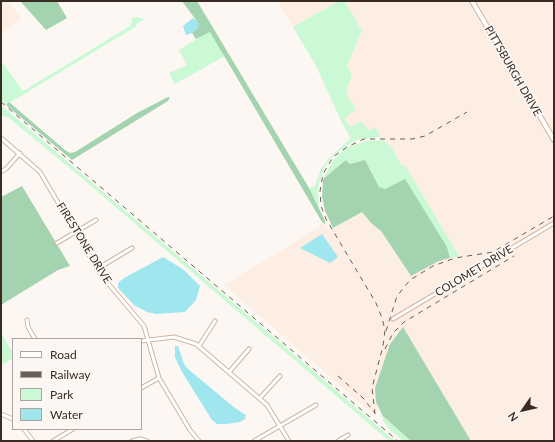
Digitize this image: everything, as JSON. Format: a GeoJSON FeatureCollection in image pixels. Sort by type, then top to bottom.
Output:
{"type":"FeatureCollection","features":[{"type":"Feature","properties":{"kind":"street","name":"PITTSBURGH DRIVE"},"geometry":{"type":"LineString","coordinates":[[472,1],[554,140]]}},
{"type":"Feature","properties":{"kind":"street","name":"FIRESTONE DRIVE"},"geometry":{"type":"LineString","coordinates":[[1,138],[40,172],[97,269],[144,326],[159,378],[190,430],[199,441]]}},
{"type":"Feature","properties":{"kind":"street"},"geometry":{"type":"LineString","coordinates":[[1,172],[9,167],[20,154]]}},
{"type":"Feature","properties":{"kind":"street"},"geometry":{"type":"LineString","coordinates":[[57,244],[96,220]]}},
{"type":"Feature","properties":{"kind":"street","name":"COLOMET DRIVE"},"geometry":{"type":"LineString","coordinates":[[393,319],[554,223]]}},
{"type":"Feature","properties":{"kind":"street"},"geometry":{"type":"LineString","coordinates":[[97,269],[132,248]]}},
{"type":"Feature","properties":{"kind":"street"},"geometry":{"type":"LineString","coordinates":[[27,320],[28,327],[34,338]]}},
{"type":"Feature","properties":{"kind":"street"},"geometry":{"type":"LineString","coordinates":[[199,346],[215,321]]}},
{"type":"Feature","properties":{"kind":"street"},"geometry":{"type":"LineString","coordinates":[[142,342],[174,337],[186,340],[199,346],[230,371],[267,405],[289,441]]}},
{"type":"Feature","properties":{"kind":"street"},"geometry":{"type":"LineString","coordinates":[[230,371],[249,349]]}},
{"type":"Feature","properties":{"kind":"street"},"geometry":{"type":"LineString","coordinates":[[260,398],[280,376]]}},
{"type":"Feature","properties":{"kind":"street"},"geometry":{"type":"LineString","coordinates":[[142,387],[159,378]]}},
{"type":"Feature","properties":{"kind":"street"},"geometry":{"type":"LineString","coordinates":[[254,441],[316,405]]}},
{"type":"Feature","properties":{"kind":"street"},"geometry":{"type":"LineString","coordinates":[[1,414],[12,419]]}},
{"type":"Feature","properties":{"kind":"street"},"geometry":{"type":"LineString","coordinates":[[25,430],[33,441]]}},
{"type":"Feature","properties":{"kind":"street"},"geometry":{"type":"LineString","coordinates":[[53,441],[71,430]]}},
{"type":"Feature","properties":{"kind":"street"},"geometry":{"type":"LineString","coordinates":[[338,441],[348,435]]}},
{"type":"Feature","properties":{"kind":"street"},"geometry":{"type":"LineString","coordinates":[[132,441],[140,439],[147,441]]}},
{"type":"Feature","properties":{"kind":"shaded area"},"geometry":{"type":"Polygon","coordinates":[[[1,1],[9,1],[21,19],[2,32],[1,1]]]}},
{"type":"Feature","properties":{"kind":"shaded area"},"geometry":{"type":"Polygon","coordinates":[[[278,1],[339,1],[293,27],[278,1]]]}},
{"type":"Feature","properties":{"kind":"shaded area"},"geometry":{"type":"Polygon","coordinates":[[[345,1],[554,1],[554,441],[471,441],[403,328],[390,344],[375,388],[378,410],[373,414],[224,285],[318,228],[322,222],[330,230],[362,212],[371,223],[381,231],[411,276],[439,261],[458,256],[405,165],[402,166],[392,148],[383,140],[375,127],[368,131],[350,127],[344,118],[346,93],[351,74],[347,66],[362,31],[345,1]]]}},
{"type":"Feature","properties":{"kind":"green space"},"geometry":{"type":"Polygon","coordinates":[[[20,1],[57,1],[67,18],[46,30],[20,1]]]}},
{"type":"Feature","properties":{"kind":"green space"},"geometry":{"type":"Polygon","coordinates":[[[182,1],[197,1],[309,188],[325,221],[325,224],[322,222],[210,32],[196,39],[192,33],[199,24],[182,1]]]}},
{"type":"Feature","properties":{"kind":"green space"},"geometry":{"type":"Polygon","coordinates":[[[339,1],[345,1],[362,31],[347,66],[352,74],[346,93],[356,110],[344,118],[350,127],[362,121],[368,131],[375,127],[381,137],[360,139],[349,144],[331,158],[324,169],[319,183],[319,209],[309,188],[315,186],[321,169],[328,159],[351,138],[343,125],[316,66],[293,27],[339,1]]]}},
{"type":"Feature","properties":{"kind":"green space"},"geometry":{"type":"Polygon","coordinates":[[[137,17],[145,19],[136,24],[137,26],[6,105],[1,100],[1,64],[3,63],[23,91],[130,26],[132,22],[131,19],[137,17]]]}},
{"type":"Feature","properties":{"kind":"green space"},"geometry":{"type":"Polygon","coordinates":[[[210,31],[225,56],[175,84],[169,73],[187,65],[179,50],[210,31]]]}},
{"type":"Feature","properties":{"kind":"green space"},"geometry":{"type":"Polygon","coordinates":[[[170,97],[168,101],[72,160],[6,105],[9,102],[70,153],[75,152],[137,113],[170,97]]]}},
{"type":"Feature","properties":{"kind":"green space"},"geometry":{"type":"Polygon","coordinates":[[[1,105],[395,441],[389,441],[84,180],[9,118],[1,115],[1,105]]]}},
{"type":"Feature","properties":{"kind":"green space"},"geometry":{"type":"Polygon","coordinates":[[[383,140],[392,148],[402,166],[405,165],[459,256],[450,258],[447,247],[385,189],[379,187],[365,160],[350,164],[347,160],[323,179],[333,160],[346,148],[365,141],[383,140]]]}},
{"type":"Feature","properties":{"kind":"green space"},"geometry":{"type":"Polygon","coordinates":[[[346,160],[350,164],[365,160],[379,187],[385,189],[405,179],[447,247],[450,258],[439,261],[411,276],[381,231],[371,223],[362,212],[333,228],[325,211],[322,197],[323,179],[346,160]]]}},
{"type":"Feature","properties":{"kind":"green space"},"geometry":{"type":"Polygon","coordinates":[[[22,186],[70,266],[58,270],[1,305],[1,197],[22,186]]]}},
{"type":"Feature","properties":{"kind":"green space"},"geometry":{"type":"Polygon","coordinates":[[[403,327],[471,441],[411,441],[383,416],[376,402],[375,388],[390,344],[403,327]]]}},
{"type":"Feature","properties":{"kind":"green space"},"geometry":{"type":"Polygon","coordinates":[[[1,332],[12,351],[12,359],[1,366],[1,332]]]}},
{"type":"Feature","properties":{"kind":"green space"},"geometry":{"type":"Polygon","coordinates":[[[376,402],[383,416],[411,441],[403,441],[390,430],[384,422],[376,402]]]}},
{"type":"Feature","properties":{"kind":"water"},"geometry":{"type":"Polygon","coordinates":[[[193,18],[199,24],[198,28],[192,33],[186,35],[183,26],[193,18]]]}},
{"type":"Feature","properties":{"kind":"water"},"geometry":{"type":"Polygon","coordinates":[[[322,234],[338,257],[330,263],[300,248],[322,234]]]}},
{"type":"Feature","properties":{"kind":"water"},"geometry":{"type":"Polygon","coordinates":[[[163,257],[184,270],[200,286],[196,300],[185,312],[156,314],[147,312],[134,305],[118,288],[118,283],[124,278],[163,257]]]}},
{"type":"Feature","properties":{"kind":"water"},"geometry":{"type":"Polygon","coordinates":[[[175,346],[178,346],[184,364],[188,369],[235,408],[246,415],[245,419],[240,422],[226,424],[217,424],[212,420],[182,372],[175,357],[175,346]]]}},
{"type":"Feature","properties":{"kind":"railway"},"geometry":{"type":"LineString","coordinates":[[1,102],[398,441]]}},
{"type":"Feature","properties":{"kind":"railway"},"geometry":{"type":"LineString","coordinates":[[375,414],[372,388],[383,346],[385,330],[376,303],[326,219],[321,206],[320,191],[323,174],[333,157],[347,147],[364,139],[412,139],[425,136],[467,112]]}},
{"type":"Feature","properties":{"kind":"railway"},"geometry":{"type":"LineString","coordinates":[[386,331],[397,296],[410,280],[433,266],[455,258],[493,252],[554,216]]}},
{"type":"Feature","properties":{"kind":"railway"},"geometry":{"type":"LineString","coordinates":[[385,349],[393,333],[404,322],[514,256]]}},
{"type":"Feature","properties":{"kind":"railway"},"geometry":{"type":"LineString","coordinates":[[338,376],[363,398],[375,413]]}}]}
